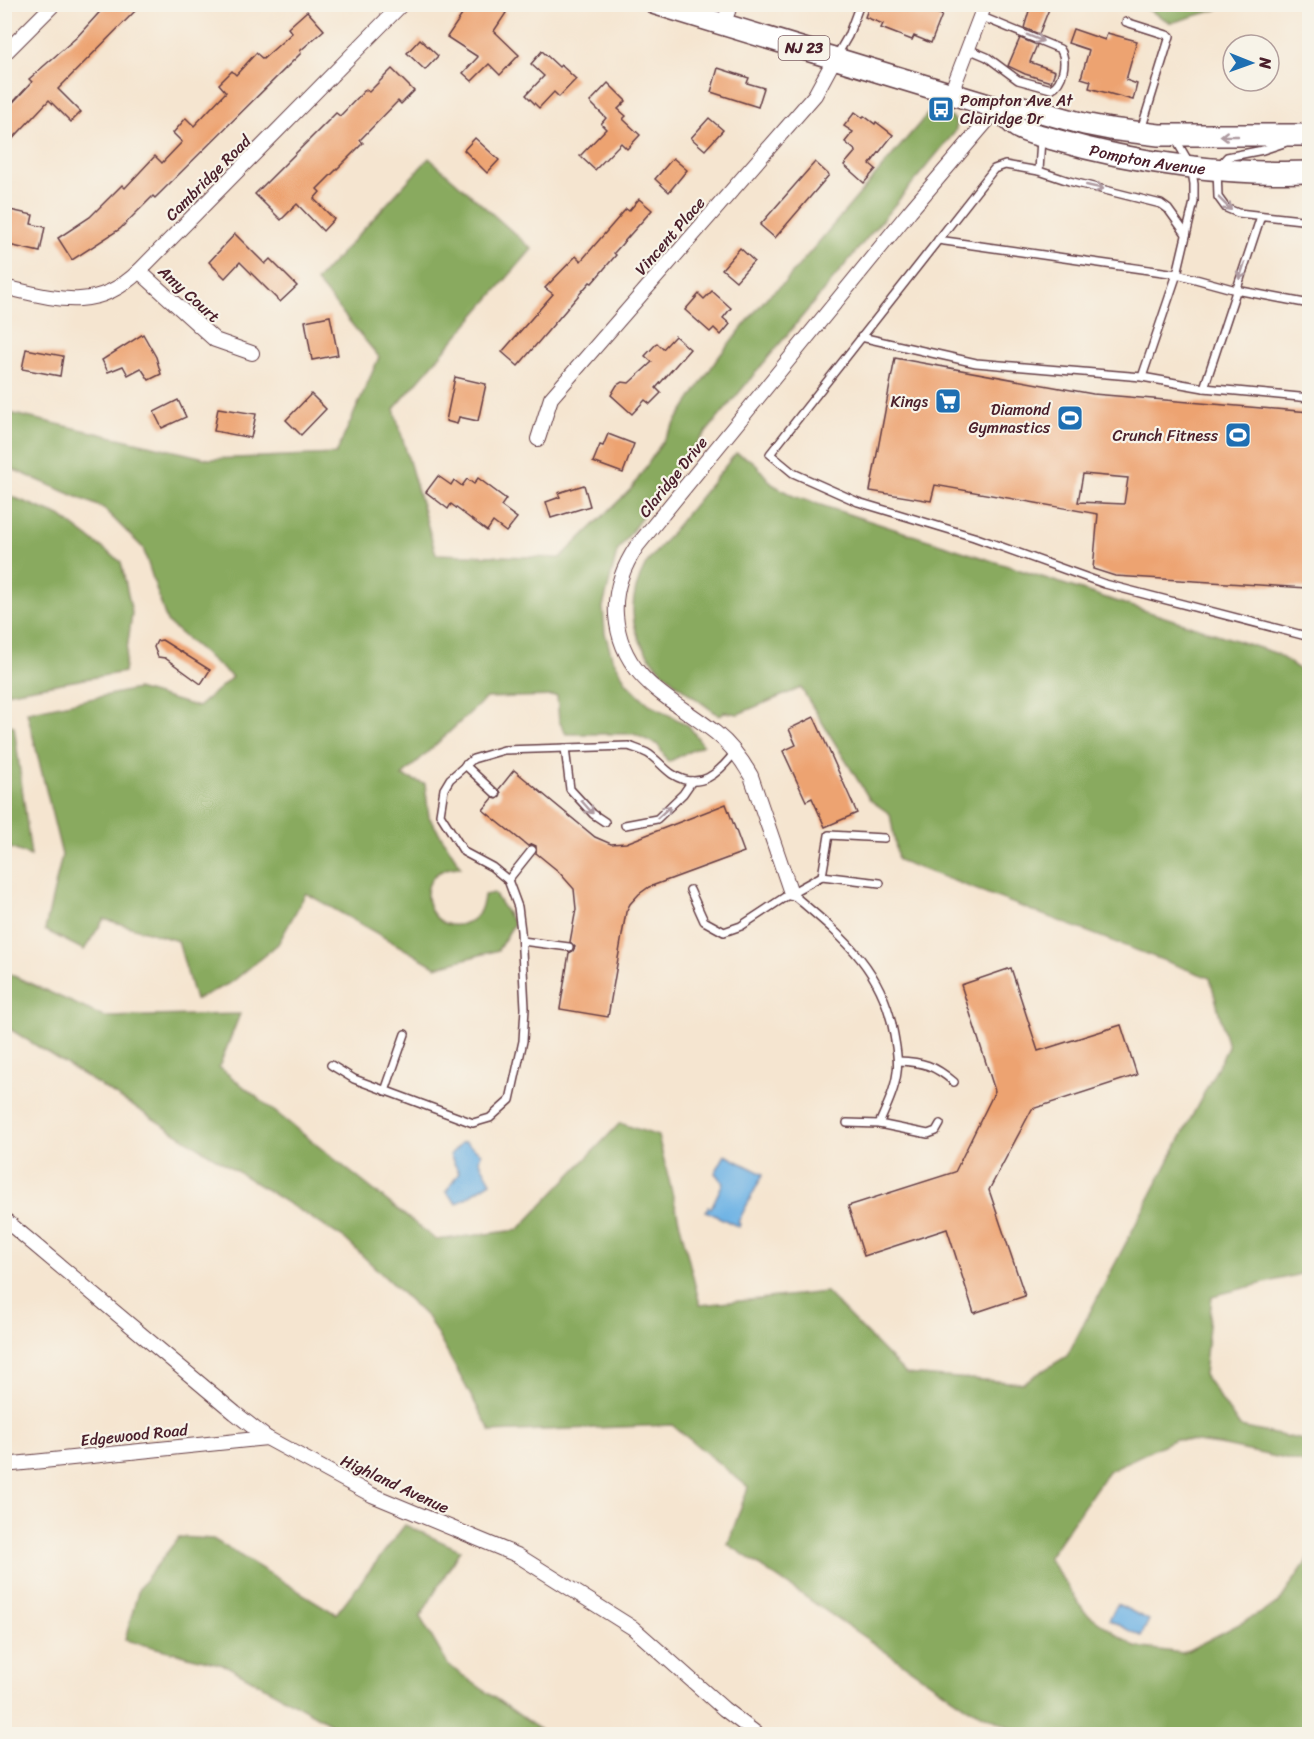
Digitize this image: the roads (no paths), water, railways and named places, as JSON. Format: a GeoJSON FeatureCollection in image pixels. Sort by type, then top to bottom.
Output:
{"type":"FeatureCollection","features":[{"type":"Feature","properties":{"kind":"main road","name":"Pompton Avenue"},"geometry":{"type":"LineString","coordinates":[[656,4],[998,108],[1023,107],[1084,124],[1140,133],[1309,135]]}},
{"type":"Feature","properties":{"kind":"main road","name":"Pompton Avenue"},"geometry":{"type":"LineString","coordinates":[[998,108],[1018,128],[1123,157],[1249,171],[1310,172]]}},
{"type":"Feature","properties":{"kind":"street"},"geometry":{"type":"LineString","coordinates":[[4,54],[54,4]]}},
{"type":"Feature","properties":{"kind":"street","name":"Cambridge Road"},"geometry":{"type":"LineString","coordinates":[[4,287],[67,300],[89,299],[111,292],[130,280],[402,4]]}},
{"type":"Feature","properties":{"kind":"street"},"geometry":{"type":"LineString","coordinates":[[723,24],[731,4]]}},
{"type":"Feature","properties":{"kind":"street"},"geometry":{"type":"LineString","coordinates":[[951,93],[983,10]]}},
{"type":"Feature","properties":{"kind":"street","name":"Vincent Place"},"geometry":{"type":"LineString","coordinates":[[538,439],[551,398],[815,95],[836,58]]}},
{"type":"Feature","properties":{"kind":"street","name":"Claridge Drive"},"geometry":{"type":"LineString","coordinates":[[792,893],[751,776],[735,752],[717,734],[656,690],[637,672],[630,661],[620,637],[616,617],[616,597],[623,570],[637,546],[910,211],[998,108]]}},
{"type":"Feature","properties":{"kind":"street","name":"Amy Court"},"geometry":{"type":"LineString","coordinates":[[139,272],[215,340],[252,353]]}},
{"type":"Feature","properties":{"kind":"street","name":"Highland Avenue"},"geometry":{"type":"LineString","coordinates":[[4,1219],[267,1438],[372,1495],[517,1555],[633,1628],[724,1709],[757,1734]]}},
{"type":"Feature","properties":{"kind":"street","name":"Edgewood Road"},"geometry":{"type":"LineString","coordinates":[[4,1465],[267,1438]]}},
{"type":"Feature","properties":{"kind":"lane"},"geometry":{"type":"LineString","coordinates":[[836,58],[848,36],[860,4]]}},
{"type":"Feature","properties":{"kind":"lane"},"geometry":{"type":"LineString","coordinates":[[968,49],[987,57],[1018,80],[1051,89],[1057,87],[1060,81],[1064,60],[1060,49],[969,4]]}},
{"type":"Feature","properties":{"kind":"lane"},"geometry":{"type":"LineString","coordinates":[[1126,22],[1170,36],[1140,133]]}},
{"type":"Feature","properties":{"kind":"lane"},"geometry":{"type":"LineString","coordinates":[[1039,171],[1041,135]]}},
{"type":"Feature","properties":{"kind":"lane"},"geometry":{"type":"LineString","coordinates":[[1142,377],[1177,274],[1194,202],[1191,166],[1174,135]]}},
{"type":"Feature","properties":{"kind":"lane"},"geometry":{"type":"LineString","coordinates":[[1309,135],[1263,150],[1227,157],[1217,168],[1216,188],[1222,204],[1231,211],[1310,221]]}},
{"type":"Feature","properties":{"kind":"lane"},"geometry":{"type":"LineString","coordinates":[[1186,234],[1168,209],[1161,204],[1039,171],[1005,165],[994,169],[770,454],[793,473],[858,502],[974,537],[1105,584],[1309,637]]}},
{"type":"Feature","properties":{"kind":"lane"},"geometry":{"type":"LineString","coordinates":[[1204,388],[1261,216]]}},
{"type":"Feature","properties":{"kind":"lane"},"geometry":{"type":"LineString","coordinates":[[938,240],[1177,274],[1236,290],[1310,304]]}},
{"type":"Feature","properties":{"kind":"lane"},"geometry":{"type":"LineString","coordinates":[[861,337],[976,363],[1142,377],[1204,388],[1310,398]]}},
{"type":"Feature","properties":{"kind":"lane"},"geometry":{"type":"LineString","coordinates":[[331,1065],[354,1079],[473,1123],[490,1118],[510,1100],[523,1035],[525,988],[518,908],[508,880],[492,867],[464,852],[440,814],[444,789],[450,779],[465,765],[473,759],[504,750],[629,746],[647,753],[671,774],[685,781],[693,781],[702,780],[719,772],[735,752]]}},
{"type":"Feature","properties":{"kind":"lane"},"geometry":{"type":"LineString","coordinates":[[565,748],[570,789],[593,814],[605,822]]}},
{"type":"Feature","properties":{"kind":"lane"},"geometry":{"type":"LineString","coordinates":[[465,765],[496,794]]}},
{"type":"Feature","properties":{"kind":"lane"},"geometry":{"type":"LineString","coordinates":[[625,825],[657,819],[693,781]]}},
{"type":"Feature","properties":{"kind":"lane"},"geometry":{"type":"LineString","coordinates":[[822,876],[829,835],[884,838]]}},
{"type":"Feature","properties":{"kind":"lane"},"geometry":{"type":"LineString","coordinates":[[508,880],[532,850]]}},
{"type":"Feature","properties":{"kind":"lane"},"geometry":{"type":"LineString","coordinates":[[690,890],[704,921],[724,932],[741,926],[822,876],[880,883]]}},
{"type":"Feature","properties":{"kind":"lane"},"geometry":{"type":"LineString","coordinates":[[792,893],[846,940],[875,978],[890,1010],[898,1061],[897,1072],[879,1124]]}},
{"type":"Feature","properties":{"kind":"lane"},"geometry":{"type":"LineString","coordinates":[[522,942],[569,947]]}},
{"type":"Feature","properties":{"kind":"lane"},"geometry":{"type":"LineString","coordinates":[[385,1091],[405,1034]]}},
{"type":"Feature","properties":{"kind":"lane"},"geometry":{"type":"LineString","coordinates":[[898,1061],[921,1062],[940,1070],[954,1082]]}},
{"type":"Feature","properties":{"kind":"lane"},"geometry":{"type":"LineString","coordinates":[[847,1123],[879,1124],[928,1134],[936,1131],[940,1124]]}},
{"type":"Feature","properties":{"kind":"water"},"geometry":{"type":"Polygon","coordinates":[[[465,1142],[481,1153],[479,1160],[491,1182],[457,1204],[446,1192],[459,1173],[450,1155],[461,1143],[465,1142]]]}},
{"type":"Feature","properties":{"kind":"water"},"geometry":{"type":"Polygon","coordinates":[[[725,1155],[763,1174],[738,1222],[739,1227],[706,1211],[708,1207],[711,1208],[723,1183],[715,1173],[725,1155]]]}},
{"type":"Feature","properties":{"kind":"water"},"geometry":{"type":"Polygon","coordinates":[[[1117,1604],[1149,1620],[1141,1636],[1109,1620],[1117,1604]]]}},
{"type":"Feature","properties":{"kind":"place","name":"Pompton Ave At Clairidge Dr"},"geometry":{"type":"Point","coordinates":[941,109]}},
{"type":"Feature","properties":{"kind":"place","name":"Kings"},"geometry":{"type":"Point","coordinates":[948,401]}},
{"type":"Feature","properties":{"kind":"place","name":"Diamond Gymnastics"},"geometry":{"type":"Point","coordinates":[1070,418]}},
{"type":"Feature","properties":{"kind":"place","name":"Crunch Fitness"},"geometry":{"type":"Point","coordinates":[1238,435]}}]}
